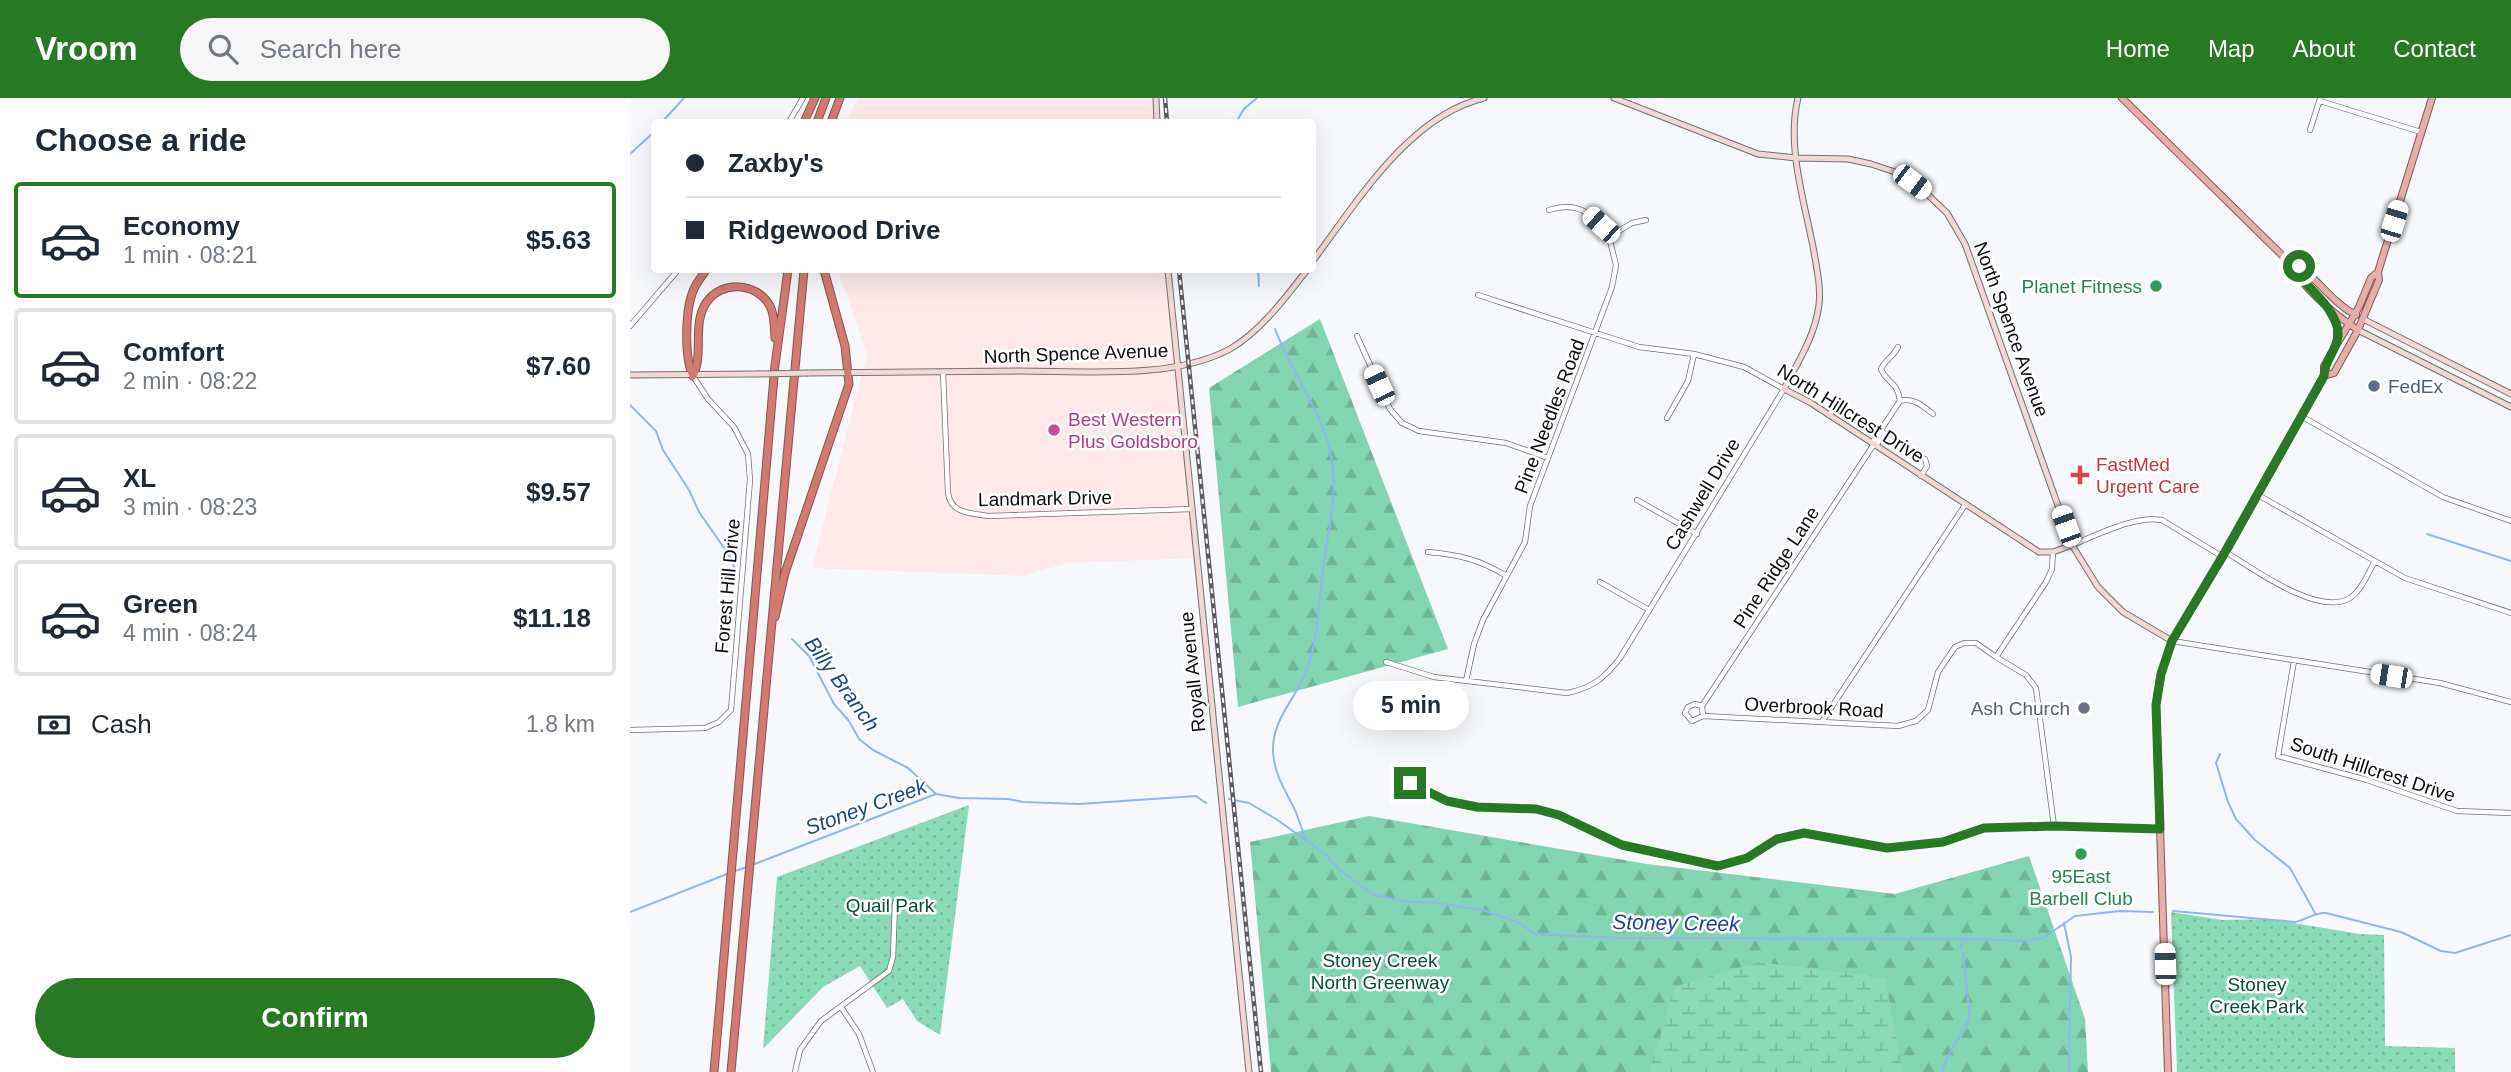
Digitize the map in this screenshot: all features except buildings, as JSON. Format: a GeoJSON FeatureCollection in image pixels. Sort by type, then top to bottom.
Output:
{"type":"FeatureCollection","features":[{"type":"Feature","properties":{"kind":"highway"},"geometry":{"type":"LineString","coordinates":[[805,119],[815,98]]}},
{"type":"Feature","properties":{"kind":"highway"},"geometry":{"type":"LineString","coordinates":[[818,119],[826,98]]}},
{"type":"Feature","properties":{"kind":"highway"},"geometry":{"type":"LineString","coordinates":[[832,119],[840,98]]}},
{"type":"Feature","properties":{"kind":"highway"},"geometry":{"type":"LineString","coordinates":[[693,376],[687,364],[690,302],[704,273]]}},
{"type":"Feature","properties":{"kind":"highway"},"geometry":{"type":"LineString","coordinates":[[714,1072],[775,365],[788,273]]}},
{"type":"Feature","properties":{"kind":"highway"},"geometry":{"type":"LineString","coordinates":[[731,1072],[804,273]]}},
{"type":"Feature","properties":{"kind":"highway"},"geometry":{"type":"LineString","coordinates":[[768,652],[785,573],[849,384],[845,346],[825,273]]}},
{"type":"Feature","properties":{"kind":"highway"},"geometry":{"type":"LineString","coordinates":[[693,376],[699,365],[701,313],[707,301],[728,286],[753,290],[769,305],[773,315],[775,365]]}},
{"type":"Feature","properties":{"kind":"main road"},"geometry":{"type":"LineString","coordinates":[[2324,376],[2334,373],[2358,330],[2379,280],[2378,272],[2432,98]]}},
{"type":"Feature","properties":{"kind":"main road"},"geometry":{"type":"LineString","coordinates":[[2125,99],[2287,261],[2294,273],[2326,305],[2358,330]]}},
{"type":"Feature","properties":{"kind":"main road"},"geometry":{"type":"LineString","coordinates":[[2287,261],[2299,266],[2340,306],[2363,319]]}},
{"type":"Feature","properties":{"kind":"main road"},"geometry":{"type":"LineString","coordinates":[[2168,1072],[2156,705],[2161,674],[2172,641],[2258,495],[2324,376],[2324,366],[2355,314],[2371,278],[2378,272]]}},
{"type":"Feature","properties":{"kind":"main road"},"geometry":{"type":"LineString","coordinates":[[2326,305],[2338,331],[2336,346]]}},
{"type":"Feature","properties":{"kind":"street"},"geometry":{"type":"LineString","coordinates":[[791,119],[803,98]]}},
{"type":"Feature","properties":{"kind":"street"},"geometry":{"type":"LineString","coordinates":[[1156,98],[1157,119]]}},
{"type":"Feature","properties":{"kind":"street"},"geometry":{"type":"LineString","coordinates":[[1316,257],[1382,169],[1423,129],[1468,102],[1484,98]]}},
{"type":"Feature","properties":{"kind":"street","name":"North Spence Avenue"},"geometry":{"type":"LineString","coordinates":[[1614,98],[1627,100],[1758,154],[1796,159],[1848,159],[1898,173],[1925,192],[1947,213],[1965,244],[2072,545],[2098,587],[2123,612],[2172,641]]}},
{"type":"Feature","properties":{"kind":"street","name":"Cashwell Drive"},"geometry":{"type":"LineString","coordinates":[[1386,663],[1434,677],[1567,693],[1599,682],[1611,671],[1784,389],[1815,327],[1820,282],[1796,159],[1794,133],[1798,98]]}},
{"type":"Feature","properties":{"kind":"street"},"geometry":{"type":"LineString","coordinates":[[2310,130],[2320,99],[2421,132]]}},
{"type":"Feature","properties":{"kind":"street"},"geometry":{"type":"LineString","coordinates":[[1549,210],[1563,205],[1577,208],[1588,213],[1609,237],[1632,223],[1646,220]]}},
{"type":"Feature","properties":{"kind":"street","name":"Pine Needles Road"},"geometry":{"type":"LineString","coordinates":[[1466,681],[1479,632],[1505,575],[1525,542],[1530,506],[1612,286],[1616,265],[1609,237]]}},
{"type":"Feature","properties":{"kind":"street"},"geometry":{"type":"LineString","coordinates":[[630,326],[675,273]]}},
{"type":"Feature","properties":{"kind":"street","name":"Royall Avenue"},"geometry":{"type":"LineString","coordinates":[[1168,273],[1249,1072]]}},
{"type":"Feature","properties":{"kind":"street","name":"North Spence Avenue"},"geometry":{"type":"LineString","coordinates":[[630,375],[1134,370],[1177,366],[1208,358],[1239,343],[1281,304],[1305,273]]}},
{"type":"Feature","properties":{"kind":"street","name":"North Hillcrest Drive"},"geometry":{"type":"LineString","coordinates":[[1478,295],[1639,347],[1694,354],[1744,367],[1829,415],[2039,552],[2053,552]]}},
{"type":"Feature","properties":{"kind":"street"},"geometry":{"type":"LineString","coordinates":[[2363,319],[2511,394]]}},
{"type":"Feature","properties":{"kind":"street"},"geometry":{"type":"LineString","coordinates":[[2358,330],[2511,407]]}},
{"type":"Feature","properties":{"kind":"street"},"geometry":{"type":"LineString","coordinates":[[1357,336],[1390,409],[1402,423],[1419,431],[1506,443],[1548,458]]}},
{"type":"Feature","properties":{"kind":"street"},"geometry":{"type":"LineString","coordinates":[[1880,430],[1900,401],[1897,386],[1884,376],[1881,369],[1886,361],[1894,357],[1898,347]]}},
{"type":"Feature","properties":{"kind":"street"},"geometry":{"type":"LineString","coordinates":[[1667,418],[1688,381],[1694,354]]}},
{"type":"Feature","properties":{"kind":"street","name":"Landmark Drive"},"geometry":{"type":"LineString","coordinates":[[943,372],[948,494],[953,507],[961,512],[988,516],[1192,509]]}},
{"type":"Feature","properties":{"kind":"street","name":"Forest Hill Drive"},"geometry":{"type":"LineString","coordinates":[[630,730],[705,728],[719,722],[731,710],[750,480],[748,454],[734,427],[708,399],[693,376]]}},
{"type":"Feature","properties":{"kind":"street"},"geometry":{"type":"LineString","coordinates":[[1900,401],[1916,402],[1933,414]]}},
{"type":"Feature","properties":{"kind":"street"},"geometry":{"type":"LineString","coordinates":[[1829,415],[1840,406],[1880,430],[1906,452],[1925,459],[1927,466],[1921,476]]}},
{"type":"Feature","properties":{"kind":"street"},"geometry":{"type":"LineString","coordinates":[[2301,416],[2444,498],[2511,522]]}},
{"type":"Feature","properties":{"kind":"street","name":"Pine Ridge Lane"},"geometry":{"type":"LineString","coordinates":[[1702,706],[1881,437],[1880,430]]}},
{"type":"Feature","properties":{"kind":"street"},"geometry":{"type":"LineString","coordinates":[[2258,495],[2404,579],[2511,613]]}},
{"type":"Feature","properties":{"kind":"street"},"geometry":{"type":"LineString","coordinates":[[1637,500],[1697,534]]}},
{"type":"Feature","properties":{"kind":"street"},"geometry":{"type":"LineString","coordinates":[[1823,721],[1965,505]]}},
{"type":"Feature","properties":{"kind":"street"},"geometry":{"type":"LineString","coordinates":[[1996,657],[2046,582],[2052,569],[2053,552],[2138,521],[2152,518],[2162,520],[2288,589],[2323,602],[2350,598],[2359,590],[2375,561]]}},
{"type":"Feature","properties":{"kind":"street"},"geometry":{"type":"LineString","coordinates":[[1428,552],[1461,555],[1482,562],[1505,575]]}},
{"type":"Feature","properties":{"kind":"street"},"geometry":{"type":"LineString","coordinates":[[1601,582],[1649,610]]}},
{"type":"Feature","properties":{"kind":"street"},"geometry":{"type":"LineString","coordinates":[[2172,641],[2440,683],[2511,702]]}},
{"type":"Feature","properties":{"kind":"street","name":"Overbrook Road"},"geometry":{"type":"LineString","coordinates":[[1703,716],[1898,726],[1916,721],[1928,710],[1938,672],[1955,647],[1964,643],[1976,643],[2026,675],[2036,688],[2054,826]]}},
{"type":"Feature","properties":{"kind":"street","name":"South Hillcrest Drive"},"geometry":{"type":"LineString","coordinates":[[2294,661],[2278,756],[2367,780],[2457,811],[2511,813]]}},
{"type":"Feature","properties":{"kind":"street"},"geometry":{"type":"LineString","coordinates":[[1702,706],[1703,716],[1692,721],[1685,713],[1688,707],[1702,706]]}},
{"type":"Feature","properties":{"kind":"street"},"geometry":{"type":"LineString","coordinates":[[1410,783],[1447,801],[1477,807],[1536,809],[1559,815],[1622,845],[1718,866],[1747,858],[1777,839],[1791,834],[1804,833],[1887,848],[1943,842],[1984,828],[2054,826],[2160,829]]}},
{"type":"Feature","properties":{"kind":"street"},"geometry":{"type":"LineString","coordinates":[[795,1072],[800,1050],[821,1021],[889,971],[893,957],[895,902]]}},
{"type":"Feature","properties":{"kind":"street"},"geometry":{"type":"LineString","coordinates":[[841,1007],[859,1034],[873,1072]]}},
{"type":"Feature","properties":{"kind":"shaded area"},"geometry":{"type":"Polygon","coordinates":[[[858,98],[1157,98],[1159,119],[848,119],[858,98]]]}},
{"type":"Feature","properties":{"kind":"shaded area"},"geometry":{"type":"Polygon","coordinates":[[[839,273],[1172,273],[1197,558],[1067,563],[1025,576],[812,568],[867,354],[839,273]]]}},
{"type":"Feature","properties":{"kind":"green space"},"geometry":{"type":"Polygon","coordinates":[[[1320,319],[1448,649],[1238,707],[1209,388],[1320,319]]]}},
{"type":"Feature","properties":{"kind":"green space","name":"Quail Park"},"geometry":{"type":"Polygon","coordinates":[[[969,805],[940,1035],[917,1021],[903,999],[887,1008],[860,966],[823,987],[763,1049],[777,877],[969,805]]]}},
{"type":"Feature","properties":{"kind":"green space","name":"Stoney Creek North Greenway"},"geometry":{"type":"Polygon","coordinates":[[[1369,816],[1647,864],[1895,894],[2029,856],[2085,1019],[2088,1072],[1271,1072],[1250,842],[1369,816]]]}},
{"type":"Feature","properties":{"kind":"green space","name":"Stoney Creek Park"},"geometry":{"type":"Polygon","coordinates":[[[2171,912],[2223,920],[2269,919],[2360,934],[2384,935],[2385,1046],[2455,1048],[2455,1072],[2177,1072],[2171,912]]]}},
{"type":"Feature","properties":{"kind":"green space"},"geometry":{"type":"Polygon","coordinates":[[[1758,962],[1885,978],[1903,1072],[1649,1072],[1675,987],[1758,962]]]}},
{"type":"Feature","properties":{"kind":"waterway","name":"Billy Branch"},"geometry":{"type":"LineString","coordinates":[[665,119],[684,98]]}},
{"type":"Feature","properties":{"kind":"waterway"},"geometry":{"type":"LineString","coordinates":[[1238,119],[1244,109],[1257,98]]}},
{"type":"Feature","properties":{"kind":"waterway","name":"Billy Branch"},"geometry":{"type":"LineString","coordinates":[[630,154],[651,135]]}},
{"type":"Feature","properties":{"kind":"waterway"},"geometry":{"type":"LineString","coordinates":[[1258,273],[1259,286]]}},
{"type":"Feature","properties":{"kind":"waterway"},"geometry":{"type":"LineString","coordinates":[[1275,329],[1325,434],[1334,483],[1314,645],[1303,679],[1276,728],[1273,751],[1278,775],[1306,840]]}},
{"type":"Feature","properties":{"kind":"waterway","name":"Billy Branch"},"geometry":{"type":"LineString","coordinates":[[630,405],[656,431],[663,450],[689,490],[699,512],[729,555],[737,574]]}},
{"type":"Feature","properties":{"kind":"waterway"},"geometry":{"type":"LineString","coordinates":[[2427,534],[2511,561]]}},
{"type":"Feature","properties":{"kind":"waterway","name":"Billy Branch"},"geometry":{"type":"LineString","coordinates":[[792,639],[809,656],[834,704],[849,721],[859,739],[873,750],[908,768],[935,793]]}},
{"type":"Feature","properties":{"kind":"waterway"},"geometry":{"type":"LineString","coordinates":[[2220,754],[2216,763],[2236,819],[2255,840],[2290,868],[2315,913]]}},
{"type":"Feature","properties":{"kind":"waterway","name":"Stoney Creek"},"geometry":{"type":"LineString","coordinates":[[752,865],[936,794],[959,798],[1079,804],[1196,796],[1206,803]]}},
{"type":"Feature","properties":{"kind":"waterway","name":"Stoney Creek"},"geometry":{"type":"LineString","coordinates":[[1229,799],[1249,803],[1276,819],[1324,853],[1342,872],[1374,895],[1409,902],[1483,910],[1520,923],[1534,934],[1621,938],[2027,941],[2043,938],[2075,916],[2120,911],[2153,912]]}},
{"type":"Feature","properties":{"kind":"waterway","name":"Stoney Creek"},"geometry":{"type":"LineString","coordinates":[[735,871],[747,867]]}},
{"type":"Feature","properties":{"kind":"waterway","name":"Stoney Creek"},"geometry":{"type":"LineString","coordinates":[[630,912],[727,874]]}},
{"type":"Feature","properties":{"kind":"waterway","name":"Stoney Creek"},"geometry":{"type":"LineString","coordinates":[[2173,911],[2295,922],[2326,913],[2401,932],[2441,951],[2455,953],[2511,935]]}},
{"type":"Feature","properties":{"kind":"waterway"},"geometry":{"type":"LineString","coordinates":[[2064,923],[2071,957],[2069,1072]]}},
{"type":"Feature","properties":{"kind":"waterway"},"geometry":{"type":"LineString","coordinates":[[1961,948],[1963,940]]}},
{"type":"Feature","properties":{"kind":"waterway"},"geometry":{"type":"LineString","coordinates":[[1942,1072],[1970,1018],[1963,953]]}},
{"type":"Feature","properties":{"kind":"railway"},"geometry":{"type":"LineString","coordinates":[[1165,98],[1167,119]]}},
{"type":"Feature","properties":{"kind":"railway"},"geometry":{"type":"LineString","coordinates":[[1179,273],[1261,1072]]}},
{"type":"Feature","properties":{"kind":"place","name":"Planet Fitness"},"geometry":{"type":"Point","coordinates":[2156,286]}},
{"type":"Feature","properties":{"kind":"place","name":"FedEx"},"geometry":{"type":"Point","coordinates":[2374,386]}},
{"type":"Feature","properties":{"kind":"place","name":"Best Western Plus Goldsboro"},"geometry":{"type":"Point","coordinates":[1054,430]}},
{"type":"Feature","properties":{"kind":"place","name":"FastMed Urgent Care"},"geometry":{"type":"Point","coordinates":[2080,475]}},
{"type":"Feature","properties":{"kind":"place","name":"Ash Church"},"geometry":{"type":"Point","coordinates":[2084,708]}},
{"type":"Feature","properties":{"kind":"place","name":"95East Barbell Club"},"geometry":{"type":"Point","coordinates":[2081,854]}},
{"type":"Feature","properties":{"kind":"route"},"geometry":{"type":"LineString","coordinates":[[1410,783],[1447,801],[1477,807],[1536,809],[1559,815],[1622,845],[1718,866],[1747,858],[1777,839],[1791,834],[1804,833],[1887,848],[1943,842],[1984,828],[2054,826],[2160,829],[2156,705],[2161,674],[2172,641],[2289,442],[2324,376],[2324,366],[2336,346],[2337,326],[2326,305],[2294,273],[2287,261],[2299,266]]}}]}
